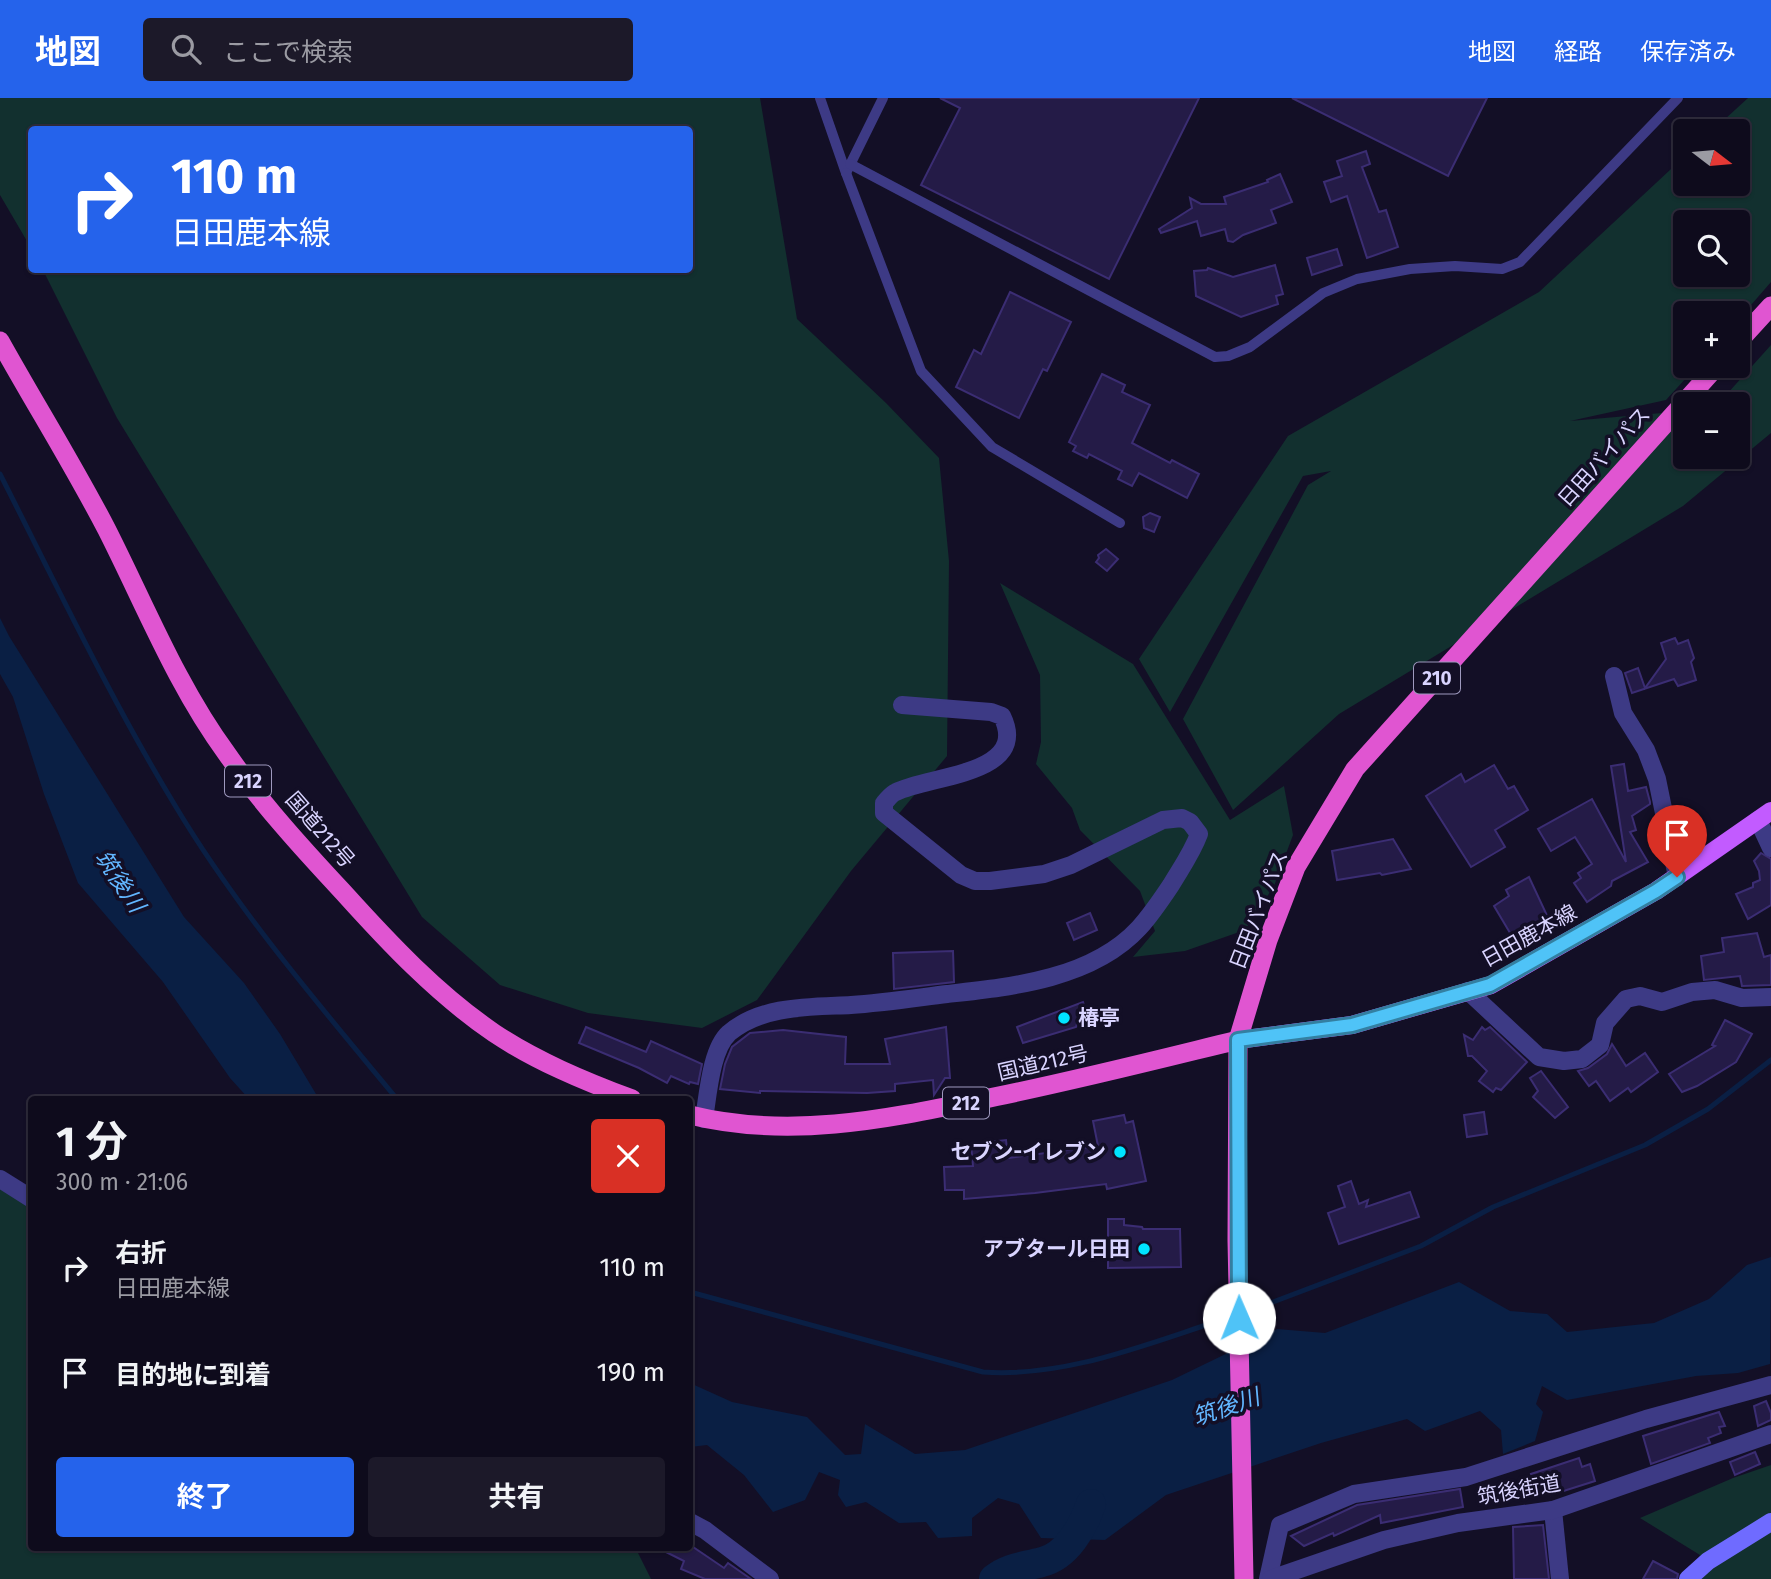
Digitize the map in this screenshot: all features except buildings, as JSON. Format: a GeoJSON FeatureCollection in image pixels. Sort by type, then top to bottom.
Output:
{"type":"FeatureCollection","features":[{"type":"Feature","properties":{"kind":"highway"},"geometry":{"type":"LineString","coordinates":[[1750,329],[1771,306]]}},
{"type":"Feature","properties":{"kind":"highway","name":"国道212号"},"geometry":{"type":"LineString","coordinates":[[0,341],[105,527],[190,696],[226,754],[306,853],[376,929],[439,991],[493,1032],[535,1058],[624,1096]]}},
{"type":"Feature","properties":{"kind":"highway","name":"日田バイパス"},"geometry":{"type":"LineString","coordinates":[[1244,1579],[1237,1240],[1238,1040],[1268,940],[1296,867],[1355,769],[1706,378]]}},
{"type":"Feature","properties":{"kind":"highway","name":"国道212号"},"geometry":{"type":"LineString","coordinates":[[697,1117],[772,1126],[817,1127],[877,1121],[1043,1087],[1238,1040]]}},
{"type":"Feature","properties":{"kind":"main road","name":"日田鹿本線"},"geometry":{"type":"LineString","coordinates":[[1238,1040],[1352,1025],[1490,985],[1656,891],[1765,816]]}},
{"type":"Feature","properties":{"kind":"main road"},"geometry":{"type":"LineString","coordinates":[[1688,1579],[1707,1561],[1771,1522]]}},
{"type":"Feature","properties":{"kind":"street"},"geometry":{"type":"LineString","coordinates":[[1614,676],[1623,713],[1646,750],[1657,779],[1677,877]]}},
{"type":"Feature","properties":{"kind":"street"},"geometry":{"type":"LineString","coordinates":[[697,1117],[715,1058],[727,1035],[751,1019],[797,1008],[888,1003],[999,988],[1078,968],[1115,948],[1139,929],[1192,852],[1199,834],[1190,822],[1182,818],[1163,820],[1071,865],[1044,874],[990,881],[975,881],[961,875],[884,813],[884,803],[893,793],[921,782],[947,778],[997,758],[1008,738],[1007,727],[1002,716],[991,712],[902,705]]}},
{"type":"Feature","properties":{"kind":"street"},"geometry":{"type":"LineString","coordinates":[[1765,816],[1771,848]]}},
{"type":"Feature","properties":{"kind":"street"},"geometry":{"type":"LineString","coordinates":[[1468,991],[1539,1057],[1564,1061],[1582,1059],[1600,1045],[1605,1023],[1626,999],[1640,996],[1662,1002],[1692,992],[1715,990],[1742,998],[1771,997]]}},
{"type":"Feature","properties":{"kind":"street"},"geometry":{"type":"LineString","coordinates":[[0,1179],[28,1196]]}},
{"type":"Feature","properties":{"kind":"street"},"geometry":{"type":"LineString","coordinates":[[1270,1579],[1280,1525],[1354,1494],[1466,1478],[1646,1419],[1771,1385]]}},
{"type":"Feature","properties":{"kind":"street","name":"筑後街道"},"geometry":{"type":"LineString","coordinates":[[1270,1579],[1384,1540],[1458,1523],[1553,1510],[1771,1434]]}},
{"type":"Feature","properties":{"kind":"street"},"geometry":{"type":"LineString","coordinates":[[1553,1510],[1560,1579]]}},
{"type":"Feature","properties":{"kind":"street"},"geometry":{"type":"LineString","coordinates":[[693,1524],[769,1579]]}},
{"type":"Feature","properties":{"kind":"lane"},"geometry":{"type":"LineString","coordinates":[[820,98],[921,370],[992,447],[1120,523]]}},
{"type":"Feature","properties":{"kind":"lane"},"geometry":{"type":"LineString","coordinates":[[848,169],[883,98]]}},
{"type":"Feature","properties":{"kind":"lane"},"geometry":{"type":"LineString","coordinates":[[848,169],[1215,357],[1228,356],[1250,347],[1323,293],[1357,279],[1410,269],[1455,266],[1502,269],[1520,262],[1678,98]]}},
{"type":"Feature","properties":{"kind":"green space"},"geometry":{"type":"Polygon","coordinates":[[[0,98],[760,98],[797,319],[886,403],[939,458],[949,561],[947,756],[851,871],[757,1000],[702,1028],[588,1013],[500,985],[422,917],[117,418],[44,273],[693,273],[693,126],[28,126],[28,243],[0,195],[0,98]]]}},
{"type":"Feature","properties":{"kind":"green space"},"geometry":{"type":"Polygon","coordinates":[[[1748,98],[1771,98],[1771,282],[1750,306],[1750,301],[1673,301],[1673,378],[1686,378],[1666,400],[1570,421],[1673,412],[1673,469],[1728,469],[1683,506],[1339,714],[1233,810],[1183,719],[1308,485],[1331,471],[1303,476],[1170,712],[1139,659],[1288,436],[1539,292],[1673,167],[1673,196],[1750,196],[1750,119],[1725,119],[1748,98]]]}},
{"type":"Feature","properties":{"kind":"green space"},"geometry":{"type":"Polygon","coordinates":[[[1771,345],[1771,433],[1750,450],[1750,392],[1729,392],[1741,378],[1750,378],[1750,368],[1771,345]]]}},
{"type":"Feature","properties":{"kind":"green space"},"geometry":{"type":"Polygon","coordinates":[[[1000,583],[1133,664],[1230,820],[1284,786],[1293,835],[1274,886],[1245,930],[1185,951],[1133,957],[1155,931],[1140,891],[1080,830],[1072,808],[1036,764],[1041,742],[1040,675],[1000,583]]]}},
{"type":"Feature","properties":{"kind":"green space"},"geometry":{"type":"Polygon","coordinates":[[[0,1188],[28,1205],[28,1551],[637,1551],[651,1579],[0,1579],[0,1188]]]}},
{"type":"Feature","properties":{"kind":"green space"},"geometry":{"type":"Polygon","coordinates":[[[1771,1465],[1771,1579],[1690,1579],[1700,1555],[1640,1518],[1733,1478],[1771,1465]]]}},
{"type":"Feature","properties":{"kind":"water","name":"筑後川"},"geometry":{"type":"Polygon","coordinates":[[[0,618],[184,917],[244,983],[280,1034],[317,1096],[246,1096],[230,1078],[163,982],[78,883],[44,794],[13,697],[0,674],[0,618]]]}},
{"type":"Feature","properties":{"kind":"water","name":"筑後川"},"geometry":{"type":"Polygon","coordinates":[[[1771,1257],[1770,1364],[1738,1373],[1696,1376],[1567,1400],[1542,1386],[1536,1404],[1543,1412],[1535,1441],[1503,1454],[1501,1430],[1480,1411],[1425,1431],[1407,1419],[1321,1443],[1166,1495],[1105,1540],[1041,1538],[1019,1504],[998,1498],[972,1518],[972,1536],[938,1538],[926,1522],[899,1523],[866,1502],[846,1507],[838,1495],[840,1480],[819,1472],[805,1500],[773,1512],[744,1475],[707,1445],[693,1447],[693,1384],[732,1402],[807,1417],[845,1455],[861,1454],[865,1424],[915,1454],[965,1450],[1172,1380],[1277,1329],[1325,1333],[1459,1282],[1510,1311],[1547,1314],[1567,1332],[1654,1323],[1709,1299],[1747,1265],[1771,1257]]]}},
{"type":"Feature","properties":{"kind":"waterway"},"geometry":{"type":"LineString","coordinates":[[0,474],[129,726],[200,846],[281,958],[395,1096]]}},
{"type":"Feature","properties":{"kind":"waterway"},"geometry":{"type":"LineString","coordinates":[[1244,1313],[1421,1246],[1493,1207],[1645,1145],[1708,1109],[1771,1060]]}},
{"type":"Feature","properties":{"kind":"waterway"},"geometry":{"type":"LineString","coordinates":[[693,1293],[983,1372],[1015,1372],[1079,1364],[1234,1316]]}},
{"type":"Feature","properties":{"kind":"waterway"},"geometry":{"type":"LineString","coordinates":[[994,1579],[1011,1570],[1042,1562],[1059,1554],[1079,1531],[1091,1504]]}},
{"type":"Feature","properties":{"kind":"place","name":"椿亭"},"geometry":{"type":"Point","coordinates":[1064,1018]}},
{"type":"Feature","properties":{"kind":"place","name":"セブン-イレブン"},"geometry":{"type":"Point","coordinates":[1120,1152]}},
{"type":"Feature","properties":{"kind":"place","name":"アブタール日田"},"geometry":{"type":"Point","coordinates":[1144,1249]}},
{"type":"Feature","properties":{"kind":"route"},"geometry":{"type":"LineString","coordinates":[[1239,1318],[1238,1040],[1352,1025],[1490,985],[1677,877]]}}]}
